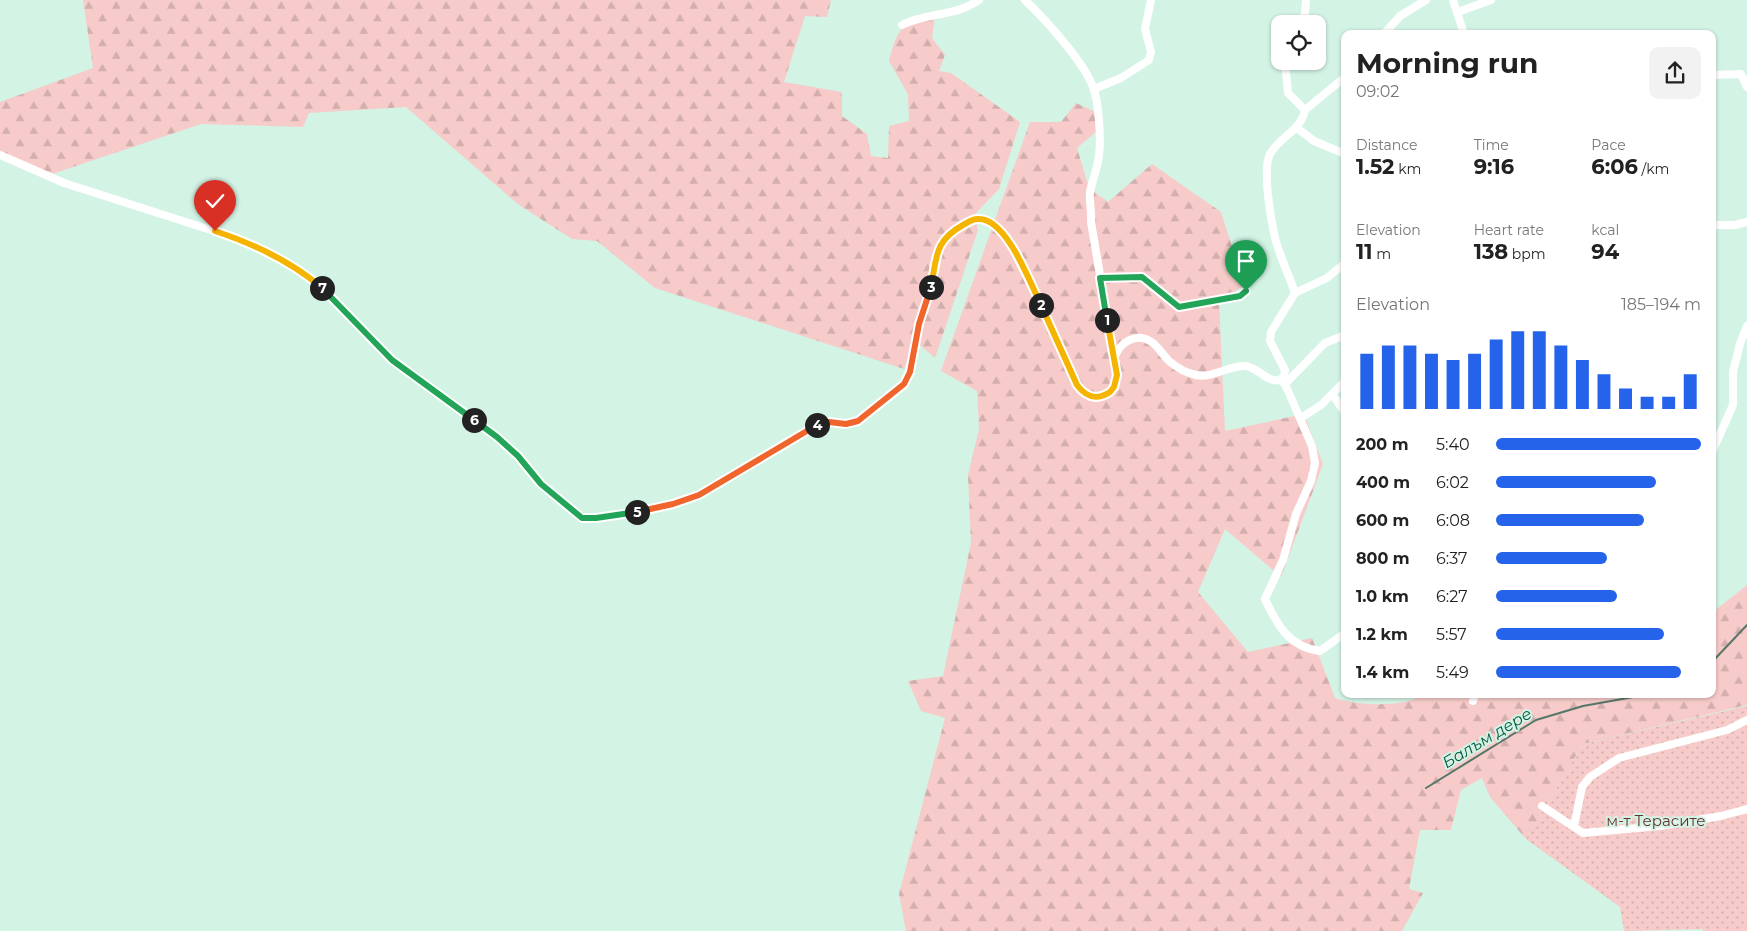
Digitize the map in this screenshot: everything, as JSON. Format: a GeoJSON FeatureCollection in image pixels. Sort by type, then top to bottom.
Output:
{"type":"FeatureCollection","features":[{"type":"Feature","properties":{"kind":"street"},"geometry":{"type":"LineString","coordinates":[[902,25],[913,19],[963,9],[979,0]]}},
{"type":"Feature","properties":{"kind":"street"},"geometry":{"type":"LineString","coordinates":[[0,155],[64,183],[239,239],[301,271],[341,306],[392,360],[497,437],[518,456],[541,484],[582,518],[596,518],[673,504],[699,495],[804,432],[829,422],[846,424],[858,421],[896,392],[904,384],[910,372],[919,324],[929,298],[940,246],[951,232],[977,218],[992,223],[1007,237],[1047,318],[1077,385],[1083,393],[1098,397],[1110,392],[1116,382],[1114,359],[1094,246],[1090,192],[1097,173],[1100,153],[1098,115],[1094,88],[1068,48],[1025,0]]}},
{"type":"Feature","properties":{"kind":"street"},"geometry":{"type":"LineString","coordinates":[[1094,88],[1121,78],[1149,60],[1151,52],[1145,29],[1151,0]]}},
{"type":"Feature","properties":{"kind":"street"},"geometry":{"type":"LineString","coordinates":[[1304,15],[1306,0]]}},
{"type":"Feature","properties":{"kind":"street"},"geometry":{"type":"LineString","coordinates":[[1388,30],[1400,16],[1426,0]]}},
{"type":"Feature","properties":{"kind":"street"},"geometry":{"type":"LineString","coordinates":[[1454,0],[1463,30]]}},
{"type":"Feature","properties":{"kind":"street"},"geometry":{"type":"LineString","coordinates":[[1458,12],[1491,0]]}},
{"type":"Feature","properties":{"kind":"street"},"geometry":{"type":"LineString","coordinates":[[1286,70],[1288,93],[1305,110]]}},
{"type":"Feature","properties":{"kind":"street"},"geometry":{"type":"LineString","coordinates":[[1716,75],[1741,74],[1747,87]]}},
{"type":"Feature","properties":{"kind":"street"},"geometry":{"type":"LineString","coordinates":[[1295,293],[1275,239],[1267,160],[1273,150],[1297,128],[1303,119],[1305,110],[1341,80]]}},
{"type":"Feature","properties":{"kind":"street"},"geometry":{"type":"LineString","coordinates":[[1297,128],[1314,141],[1341,152]]}},
{"type":"Feature","properties":{"kind":"street"},"geometry":{"type":"LineString","coordinates":[[1716,224],[1735,225],[1747,222]]}},
{"type":"Feature","properties":{"kind":"street"},"geometry":{"type":"LineString","coordinates":[[1341,266],[1327,278],[1295,293],[1271,332],[1270,342],[1285,370],[1282,382],[1301,418],[1312,446],[1315,463],[1313,476],[1296,514],[1283,560],[1264,599],[1280,630],[1288,638],[1311,650],[1320,651],[1341,636]]}},
{"type":"Feature","properties":{"kind":"street"},"geometry":{"type":"LineString","coordinates":[[1100,278],[1142,277],[1179,307],[1240,296],[1246,291]]}},
{"type":"Feature","properties":{"kind":"street"},"geometry":{"type":"LineString","coordinates":[[1716,443],[1733,405],[1733,372],[1747,326]]}},
{"type":"Feature","properties":{"kind":"street"},"geometry":{"type":"LineString","coordinates":[[1282,382],[1325,343],[1341,337]]}},
{"type":"Feature","properties":{"kind":"street"},"geometry":{"type":"LineString","coordinates":[[1114,359],[1116,353],[1125,343],[1130,340],[1144,339],[1151,342],[1169,361],[1182,370],[1197,376],[1247,366],[1274,380],[1282,382]]}},
{"type":"Feature","properties":{"kind":"street"},"geometry":{"type":"LineString","coordinates":[[1301,418],[1333,395],[1341,386]]}},
{"type":"Feature","properties":{"kind":"street"},"geometry":{"type":"LineString","coordinates":[[1333,395],[1341,407]]}},
{"type":"Feature","properties":{"kind":"street"},"geometry":{"type":"LineString","coordinates":[[1574,826],[1582,787],[1590,777],[1619,758],[1728,730],[1747,720]]}},
{"type":"Feature","properties":{"kind":"street"},"geometry":{"type":"LineString","coordinates":[[1542,806],[1583,833],[1660,826],[1721,816],[1747,809]]}},
{"type":"Feature","properties":{"kind":"green space"},"geometry":{"type":"Polygon","coordinates":[[[83,0],[831,0],[827,17],[805,16],[784,82],[842,92],[842,116],[867,134],[871,156],[888,158],[889,126],[909,121],[908,94],[889,61],[898,34],[907,25],[935,17],[932,38],[945,55],[939,71],[951,73],[1020,122],[999,189],[974,215],[978,230],[935,358],[914,340],[904,369],[655,288],[597,241],[572,239],[519,205],[406,107],[309,113],[303,127],[201,124],[49,175],[0,152],[0,102],[93,68],[83,0]]]}},
{"type":"Feature","properties":{"kind":"green space"},"geometry":{"type":"Polygon","coordinates":[[[1076,103],[1100,114],[1097,131],[1077,148],[1089,188],[1108,202],[1152,164],[1221,212],[1244,285],[1219,303],[1225,431],[1304,414],[1323,464],[1281,577],[1225,529],[1198,592],[1248,652],[1312,638],[1335,698],[1356,703],[1393,704],[1417,698],[1716,698],[1716,610],[1747,585],[1747,705],[1583,744],[1526,839],[1490,797],[1482,778],[1461,790],[1451,830],[1420,830],[1409,889],[1423,893],[1402,931],[906,931],[899,894],[945,718],[921,711],[908,681],[943,676],[971,543],[968,475],[979,429],[977,391],[941,371],[1030,122],[1061,122],[1076,103]]]}},
{"type":"Feature","properties":{"kind":"green space","name":"м-т Терасите"},"geometry":{"type":"Polygon","coordinates":[[[1747,706],[1747,931],[1703,931],[1702,929],[1624,931],[1620,907],[1526,839],[1583,744],[1747,706]]]}},
{"type":"Feature","properties":{"kind":"waterway","name":"Балъм дере"},"geometry":{"type":"LineString","coordinates":[[1716,658],[1747,625]]}},
{"type":"Feature","properties":{"kind":"waterway","name":"Балъм дере"},"geometry":{"type":"LineString","coordinates":[[1426,788],[1536,720],[1583,706],[1628,698]]}},
{"type":"Feature","properties":{"kind":"route"},"geometry":{"type":"LineString","coordinates":[[215,231],[239,239],[272,254],[301,271],[322,287],[392,360],[433,392],[497,437],[518,456],[541,484],[582,518],[596,518],[644,510],[673,504],[699,495],[818,424],[829,422],[846,424],[858,421],[896,392],[904,384],[910,372],[919,324],[929,298],[940,246],[944,237],[971,220],[977,218],[987,220],[1007,237],[1047,318],[1077,385],[1088,396],[1098,397],[1110,392],[1114,387],[1117,375],[1100,278],[1142,277],[1179,307],[1240,296],[1246,291]]}}]}
